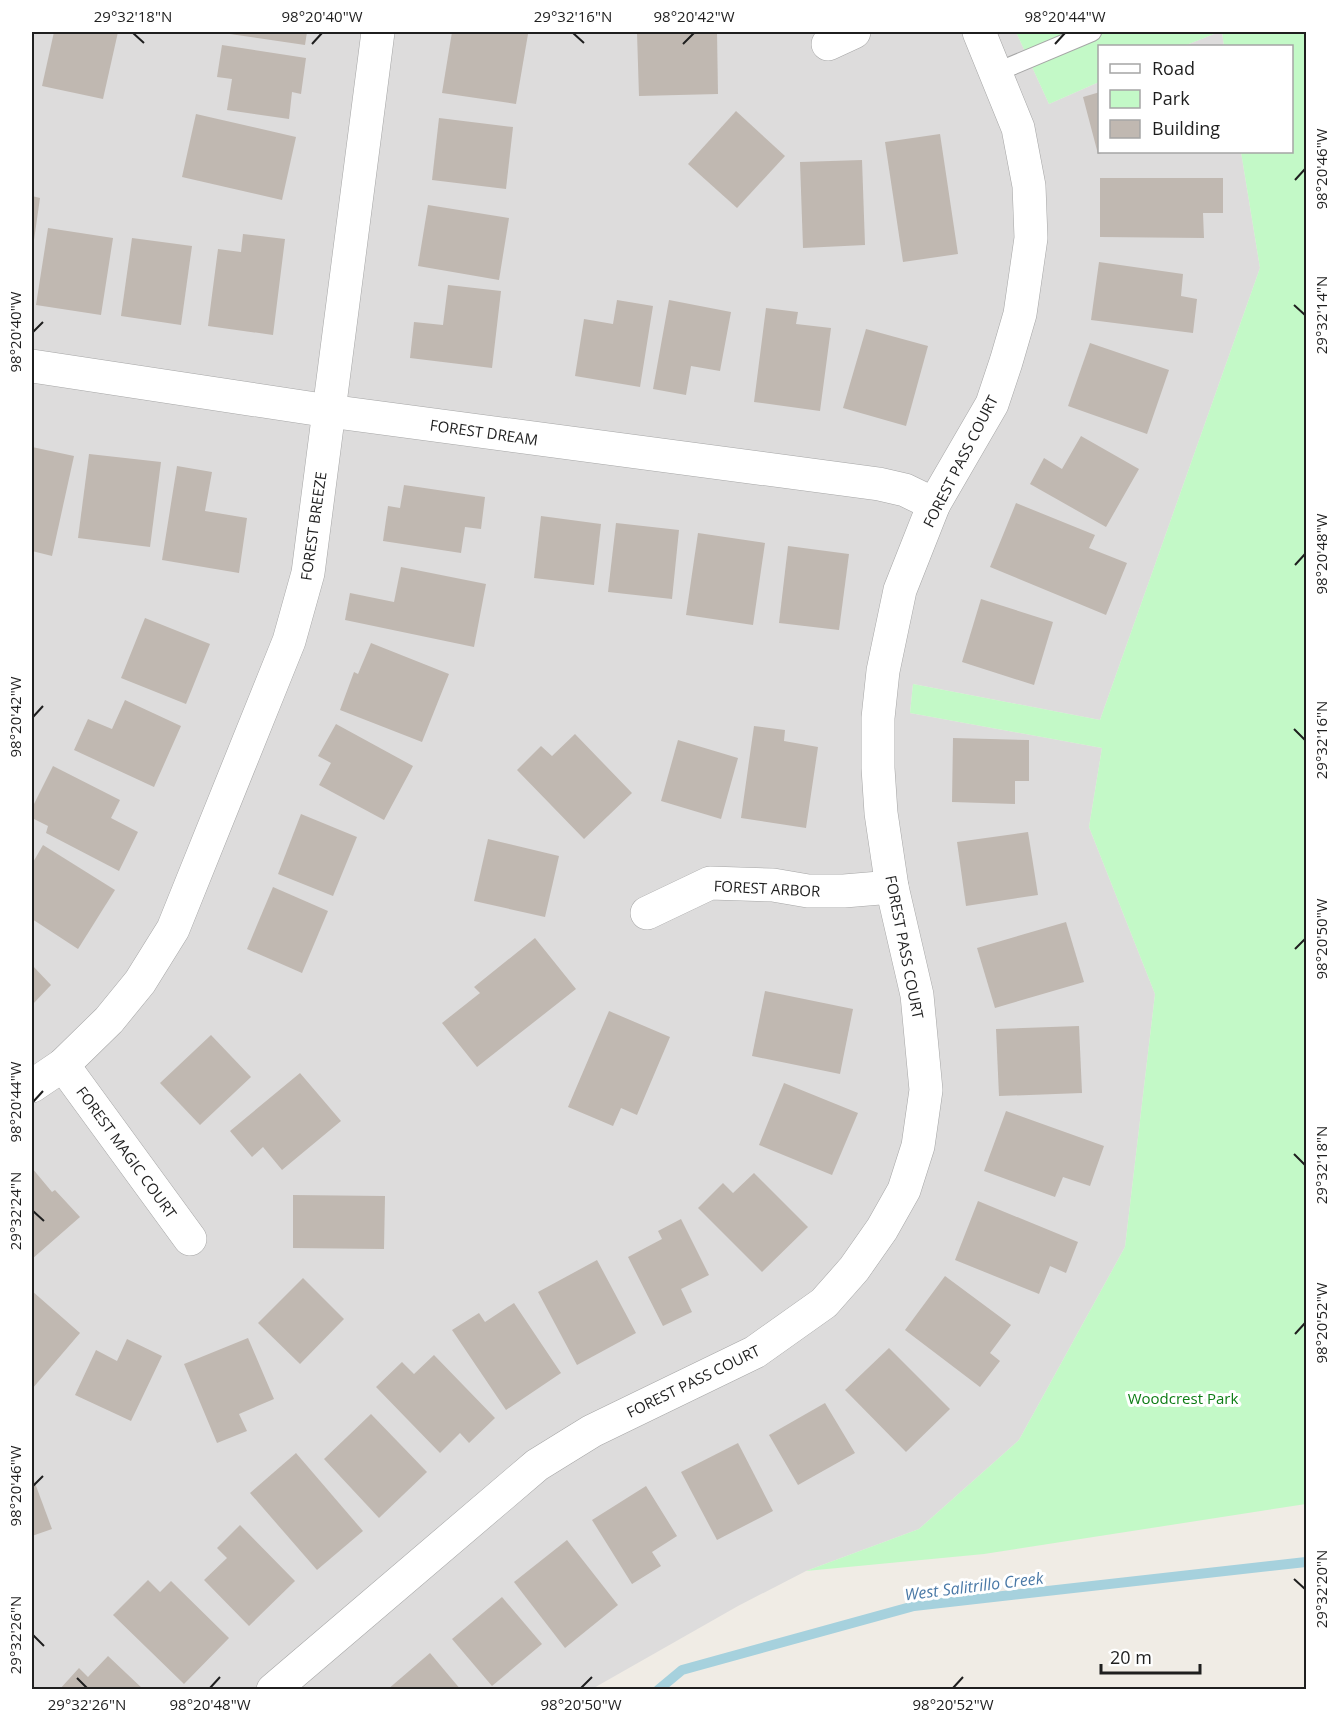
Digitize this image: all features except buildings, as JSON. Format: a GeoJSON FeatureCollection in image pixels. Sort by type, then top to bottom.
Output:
{"type":"FeatureCollection","features":[{"type":"Feature","properties":{"kind":"street","name":"FOREST BREEZE"},"geometry":{"type":"LineString","coordinates":[[32,1086],[63,1065],[109,1020],[141,982],[173,929],[289,641],[308,573],[378,32]]}},
{"type":"Feature","properties":{"kind":"street","name":"FOREST PASS COURT"},"geometry":{"type":"LineString","coordinates":[[273,1689],[537,1465],[592,1431],[755,1353],[824,1303],[854,1269],[882,1229],[904,1190],[918,1146],[926,1090],[917,995],[892,887],[881,813],[878,718],[883,671],[900,590],[934,504],[992,404],[1018,324],[1031,238],[1029,186],[1018,128],[980,32]]}},
{"type":"Feature","properties":{"kind":"street","name":"FOREST DREAM"},"geometry":{"type":"LineString","coordinates":[[32,366],[329,411],[879,484],[905,490],[934,504]]}},
{"type":"Feature","properties":{"kind":"street","name":"FOREST ARBOR"},"geometry":{"type":"LineString","coordinates":[[647,913],[710,883],[773,885],[808,891],[892,887]]}},
{"type":"Feature","properties":{"kind":"street","name":"FOREST MAGIC COURT"},"geometry":{"type":"LineString","coordinates":[[63,1065],[190,1239]]}},
{"type":"Feature","properties":{"kind":"lane"},"geometry":{"type":"LineString","coordinates":[[997,72],[1092,32]]}},
{"type":"Feature","properties":{"kind":"shaded area"},"geometry":{"type":"Polygon","coordinates":[[[32,32],[1016,32],[1049,104],[1098,82],[1098,153],[1241,153],[1260,268],[1100,720],[913,684],[910,713],[1102,748],[1089,827],[1155,994],[1125,1247],[1019,1440],[919,1529],[806,1571],[738,1606],[592,1689],[32,1690],[32,32]]]}},
{"type":"Feature","properties":{"kind":"shaded area"},"geometry":{"type":"Polygon","coordinates":[[[1219,32],[1222,32],[1224,45],[1186,45],[1219,32]]]}},
{"type":"Feature","properties":{"kind":"green space"},"geometry":{"type":"Polygon","coordinates":[[[1016,32],[1219,32],[1186,45],[1098,45],[1098,82],[1049,104],[1016,32]]]}},
{"type":"Feature","properties":{"kind":"green space","name":"Woodcrest Park"},"geometry":{"type":"Polygon","coordinates":[[[1222,32],[1306,32],[1306,1504],[984,1554],[806,1571],[919,1529],[1019,1440],[1125,1247],[1155,994],[1089,827],[1102,748],[910,713],[913,684],[1100,720],[1260,268],[1241,153],[1293,153],[1293,45],[1224,45],[1222,32]]]}},
{"type":"Feature","properties":{"kind":"waterway","name":"West Salitrillo Creek"},"geometry":{"type":"LineString","coordinates":[[658,1690],[682,1670],[914,1606],[1306,1562]]}}]}
